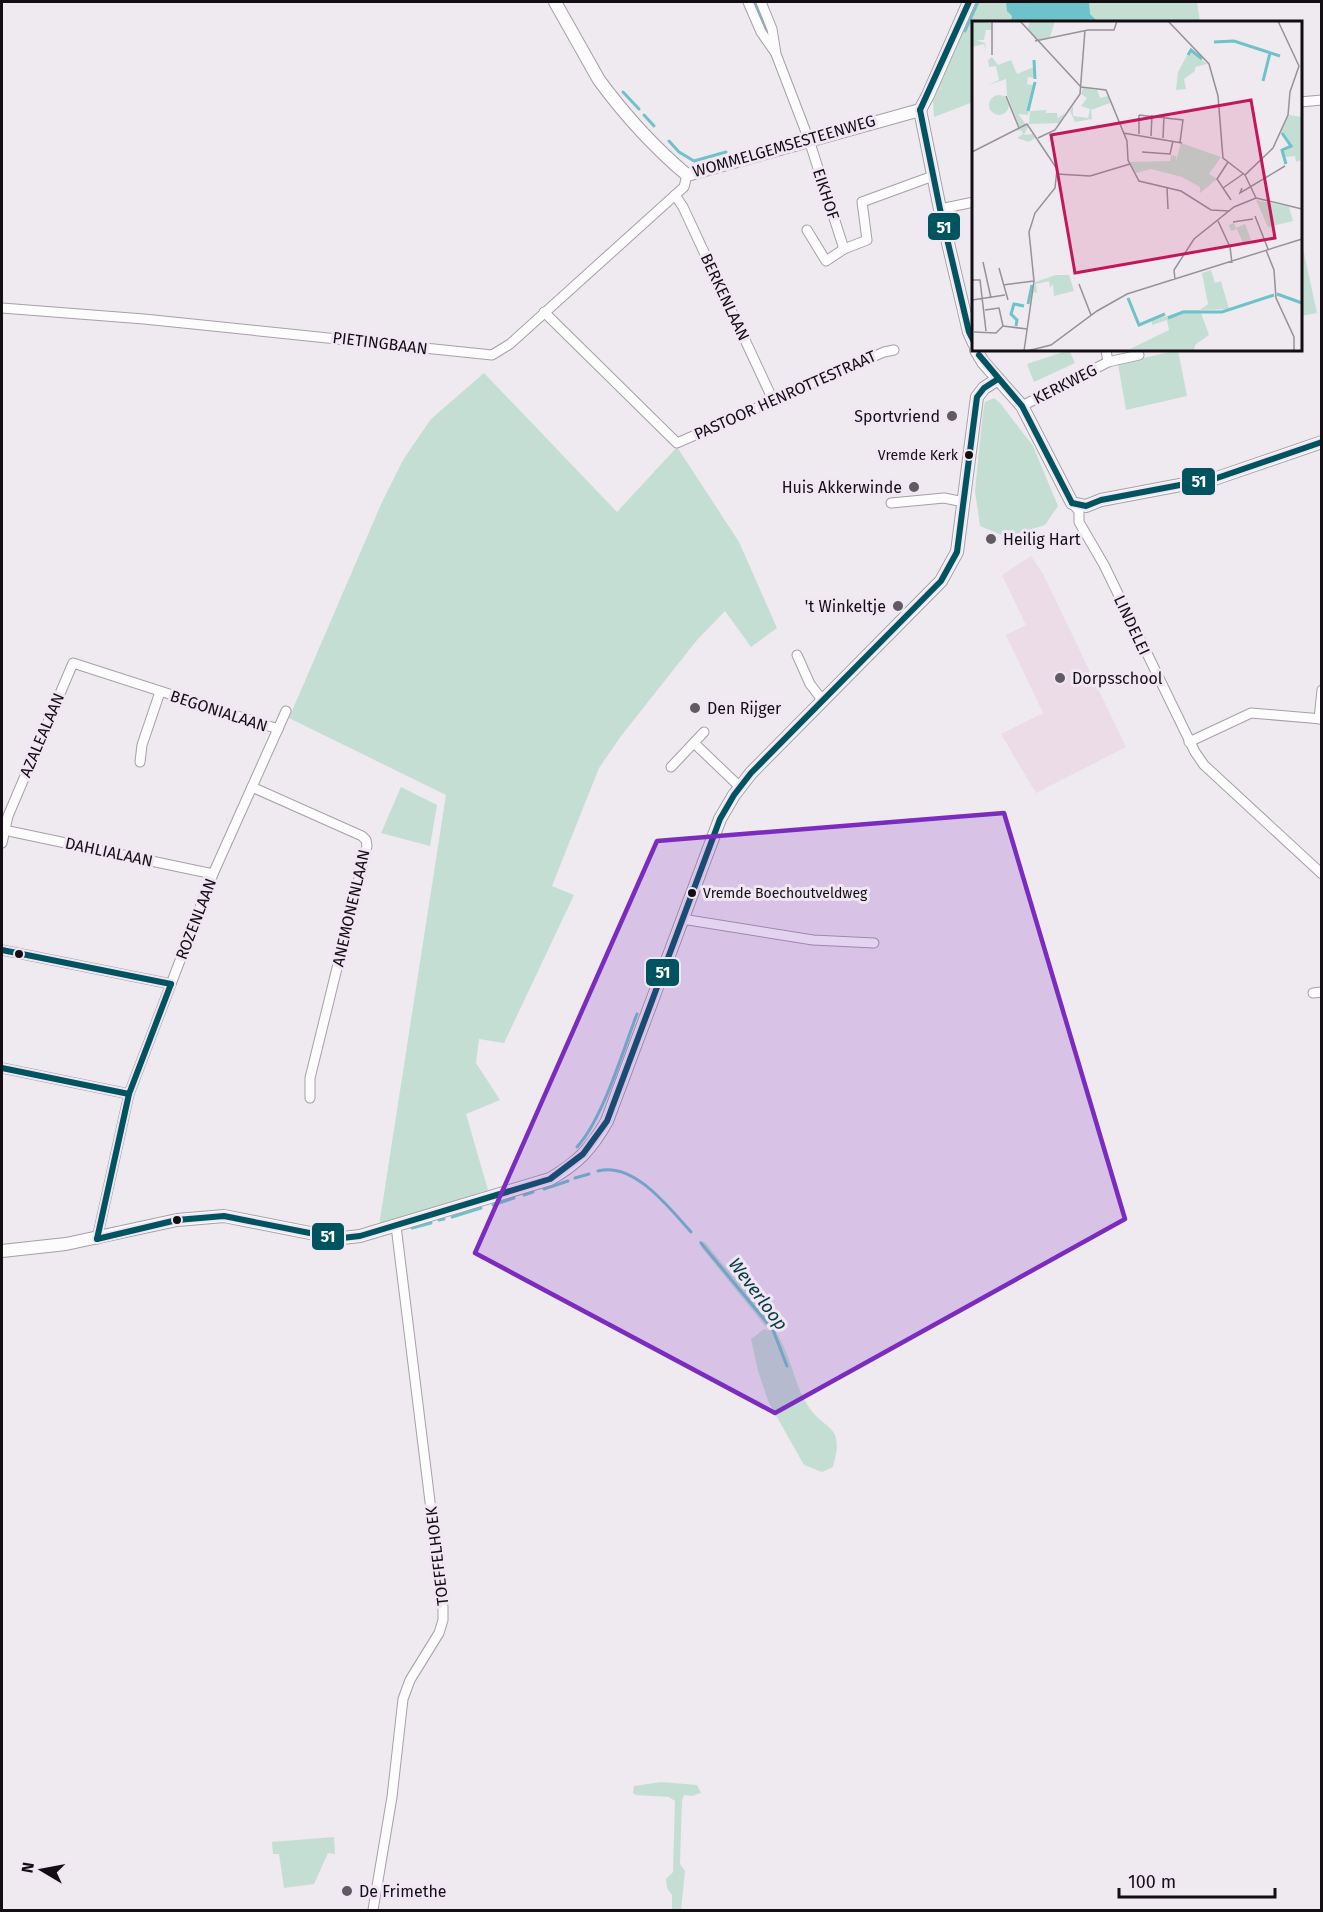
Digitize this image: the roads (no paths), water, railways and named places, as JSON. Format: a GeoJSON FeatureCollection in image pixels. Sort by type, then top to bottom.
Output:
{"type":"FeatureCollection","features":[{"type":"Feature","properties":{"kind":"street","name":"WOMMELGEMSESTEENWEG"},"geometry":{"type":"LineString","coordinates":[[555,2],[608,92],[653,142],[687,175],[920,110]]}},
{"type":"Feature","properties":{"kind":"street"},"geometry":{"type":"LineString","coordinates":[[748,2],[761,32],[776,54]]}},
{"type":"Feature","properties":{"kind":"street"},"geometry":{"type":"LineString","coordinates":[[761,2],[772,29],[776,54]]}},
{"type":"Feature","properties":{"kind":"street"},"geometry":{"type":"LineString","coordinates":[[969,2],[920,110],[940,209],[972,339]]}},
{"type":"Feature","properties":{"kind":"street","name":"EIKHOF"},"geometry":{"type":"LineString","coordinates":[[776,54],[809,140],[843,249]]}},
{"type":"Feature","properties":{"kind":"street"},"geometry":{"type":"LineString","coordinates":[[1302,102],[1322,100]]}},
{"type":"Feature","properties":{"kind":"street","name":"PIETINGBAAN"},"geometry":{"type":"LineString","coordinates":[[2,308],[144,319],[492,355],[510,344],[684,187],[687,175]]}},
{"type":"Feature","properties":{"kind":"street","name":"EIKHOF"},"geometry":{"type":"LineString","coordinates":[[807,230],[826,261],[843,249],[867,240],[862,202],[933,176]]}},
{"type":"Feature","properties":{"kind":"street","name":"BERKENLAAN"},"geometry":{"type":"LineString","coordinates":[[675,195],[683,207],[772,400]]}},
{"type":"Feature","properties":{"kind":"street"},"geometry":{"type":"LineString","coordinates":[[940,209],[972,202]]}},
{"type":"Feature","properties":{"kind":"street","name":"PASTOOR HENROTTESTRAAT"},"geometry":{"type":"LineString","coordinates":[[544,312],[677,443],[772,400],[884,352],[894,350]]}},
{"type":"Feature","properties":{"kind":"street"},"geometry":{"type":"LineString","coordinates":[[977,351],[983,362],[1022,406],[1072,503],[1086,506],[1101,500],[1217,478],[1322,442]]}},
{"type":"Feature","properties":{"kind":"street","name":"KERKWEG"},"geometry":{"type":"LineString","coordinates":[[1106,351],[1108,362]]}},
{"type":"Feature","properties":{"kind":"street","name":"KERKWEG"},"geometry":{"type":"LineString","coordinates":[[1022,406],[1108,362],[1139,355]]}},
{"type":"Feature","properties":{"kind":"street"},"geometry":{"type":"LineString","coordinates":[[2,1251],[66,1245],[177,1220],[224,1216],[342,1238],[360,1236],[550,1179],[583,1156],[596,1141],[607,1121],[720,819],[740,787],[941,581],[957,552],[977,397],[984,388],[998,379]]}},
{"type":"Feature","properties":{"kind":"street"},"geometry":{"type":"LineString","coordinates":[[891,504],[944,498],[964,502]]}},
{"type":"Feature","properties":{"kind":"street","name":"LINDELEI"},"geometry":{"type":"LineString","coordinates":[[1072,503],[1079,511],[1079,522],[1104,565],[1189,742],[1204,765],[1322,874]]}},
{"type":"Feature","properties":{"kind":"street"},"geometry":{"type":"LineString","coordinates":[[797,655],[810,684],[823,701]]}},
{"type":"Feature","properties":{"kind":"street","name":"BEGONIALAAN"},"geometry":{"type":"LineString","coordinates":[[74,663],[278,729]]}},
{"type":"Feature","properties":{"kind":"street","name":"AZALEALAAN"},"geometry":{"type":"LineString","coordinates":[[2,843],[8,816],[74,663]]}},
{"type":"Feature","properties":{"kind":"street"},"geometry":{"type":"LineString","coordinates":[[1189,742],[1251,712],[1320,719],[1322,690]]}},
{"type":"Feature","properties":{"kind":"street","name":"BEGONIALAAN"},"geometry":{"type":"LineString","coordinates":[[140,762],[142,745],[160,692]]}},
{"type":"Feature","properties":{"kind":"street","name":"ROZENLAAN"},"geometry":{"type":"LineString","coordinates":[[97,1239],[129,1094],[213,874],[286,711]]}},
{"type":"Feature","properties":{"kind":"street"},"geometry":{"type":"LineString","coordinates":[[671,766],[704,732]]}},
{"type":"Feature","properties":{"kind":"street"},"geometry":{"type":"LineString","coordinates":[[694,743],[740,787]]}},
{"type":"Feature","properties":{"kind":"street","name":"ANEMONENLAAN"},"geometry":{"type":"LineString","coordinates":[[252,787],[366,840],[367,846],[310,1078],[310,1098]]}},
{"type":"Feature","properties":{"kind":"street","name":"DAHLIALAAN"},"geometry":{"type":"LineString","coordinates":[[4,831],[213,874]]}},
{"type":"Feature","properties":{"kind":"street"},"geometry":{"type":"LineString","coordinates":[[682,919],[813,940],[874,943]]}},
{"type":"Feature","properties":{"kind":"street"},"geometry":{"type":"LineString","coordinates":[[2,950],[171,984]]}},
{"type":"Feature","properties":{"kind":"street"},"geometry":{"type":"LineString","coordinates":[[2,1068],[129,1094]]}},
{"type":"Feature","properties":{"kind":"street","name":"TOEFFELHOEK"},"geometry":{"type":"LineString","coordinates":[[373,1911],[392,1797],[403,1699],[410,1680],[436,1641],[443,1620],[396,1226]]}},
{"type":"Feature","properties":{"kind":"water"},"geometry":{"type":"Polygon","coordinates":[[[1006,2],[1089,2],[1090,14],[1097,21],[1090,19],[1089,21],[1011,21],[1012,16],[1007,11],[1006,2]]]}},
{"type":"Feature","properties":{"kind":"waterway"},"geometry":{"type":"LineString","coordinates":[[755,2],[766,28]]}},
{"type":"Feature","properties":{"kind":"waterway"},"geometry":{"type":"LineString","coordinates":[[965,31],[978,2]]}},
{"type":"Feature","properties":{"kind":"waterway"},"geometry":{"type":"LineString","coordinates":[[623,92],[639,109]]}},
{"type":"Feature","properties":{"kind":"waterway"},"geometry":{"type":"LineString","coordinates":[[644,115],[654,126]]}},
{"type":"Feature","properties":{"kind":"waterway"},"geometry":{"type":"LineString","coordinates":[[669,141],[679,152],[694,161],[726,152]]}},
{"type":"Feature","properties":{"kind":"waterway"},"geometry":{"type":"LineString","coordinates":[[577,1147],[604,1102],[637,1014]]}},
{"type":"Feature","properties":{"kind":"waterway","name":"Weverloop"},"geometry":{"type":"LineString","coordinates":[[598,1171],[611,1170],[625,1173],[638,1180],[662,1200],[691,1232]]}},
{"type":"Feature","properties":{"kind":"waterway","name":"Weverloop"},"geometry":{"type":"LineString","coordinates":[[575,1178],[589,1174]]}},
{"type":"Feature","properties":{"kind":"waterway","name":"Weverloop"},"geometry":{"type":"LineString","coordinates":[[544,1189],[568,1181]]}},
{"type":"Feature","properties":{"kind":"waterway","name":"Weverloop"},"geometry":{"type":"LineString","coordinates":[[524,1195],[533,1192]]}},
{"type":"Feature","properties":{"kind":"waterway","name":"Weverloop"},"geometry":{"type":"LineString","coordinates":[[493,1205],[514,1198]]}},
{"type":"Feature","properties":{"kind":"waterway","name":"Weverloop"},"geometry":{"type":"LineString","coordinates":[[452,1217],[481,1208]]}},
{"type":"Feature","properties":{"kind":"waterway","name":"Weverloop"},"geometry":{"type":"LineString","coordinates":[[439,1220],[444,1219]]}},
{"type":"Feature","properties":{"kind":"waterway","name":"Weverloop"},"geometry":{"type":"LineString","coordinates":[[412,1228],[431,1223]]}},
{"type":"Feature","properties":{"kind":"waterway","name":"Weverloop"},"geometry":{"type":"LineString","coordinates":[[701,1243],[773,1330],[787,1366]]}},
{"type":"Feature","properties":{"kind":"place","name":"Sportvriend"},"geometry":{"type":"Point","coordinates":[952,416]}},
{"type":"Feature","properties":{"kind":"place","name":"Vremde Kerk"},"geometry":{"type":"Point","coordinates":[969,455]}},
{"type":"Feature","properties":{"kind":"place","name":"Huis Akkerwinde"},"geometry":{"type":"Point","coordinates":[914,487]}},
{"type":"Feature","properties":{"kind":"place","name":"Heilig Hart"},"geometry":{"type":"Point","coordinates":[991,539]}},
{"type":"Feature","properties":{"kind":"place","name":"'t Winkeltje"},"geometry":{"type":"Point","coordinates":[898,606]}},
{"type":"Feature","properties":{"kind":"place","name":"Dorpsschool"},"geometry":{"type":"Point","coordinates":[1060,678]}},
{"type":"Feature","properties":{"kind":"place","name":"Den Rijger"},"geometry":{"type":"Point","coordinates":[695,708]}},
{"type":"Feature","properties":{"kind":"place","name":"Vremde Boechoutveldweg"},"geometry":{"type":"Point","coordinates":[692,893]}},
{"type":"Feature","properties":{"kind":"place","name":"De Frimethe"},"geometry":{"type":"Point","coordinates":[347,1891]}}]}
